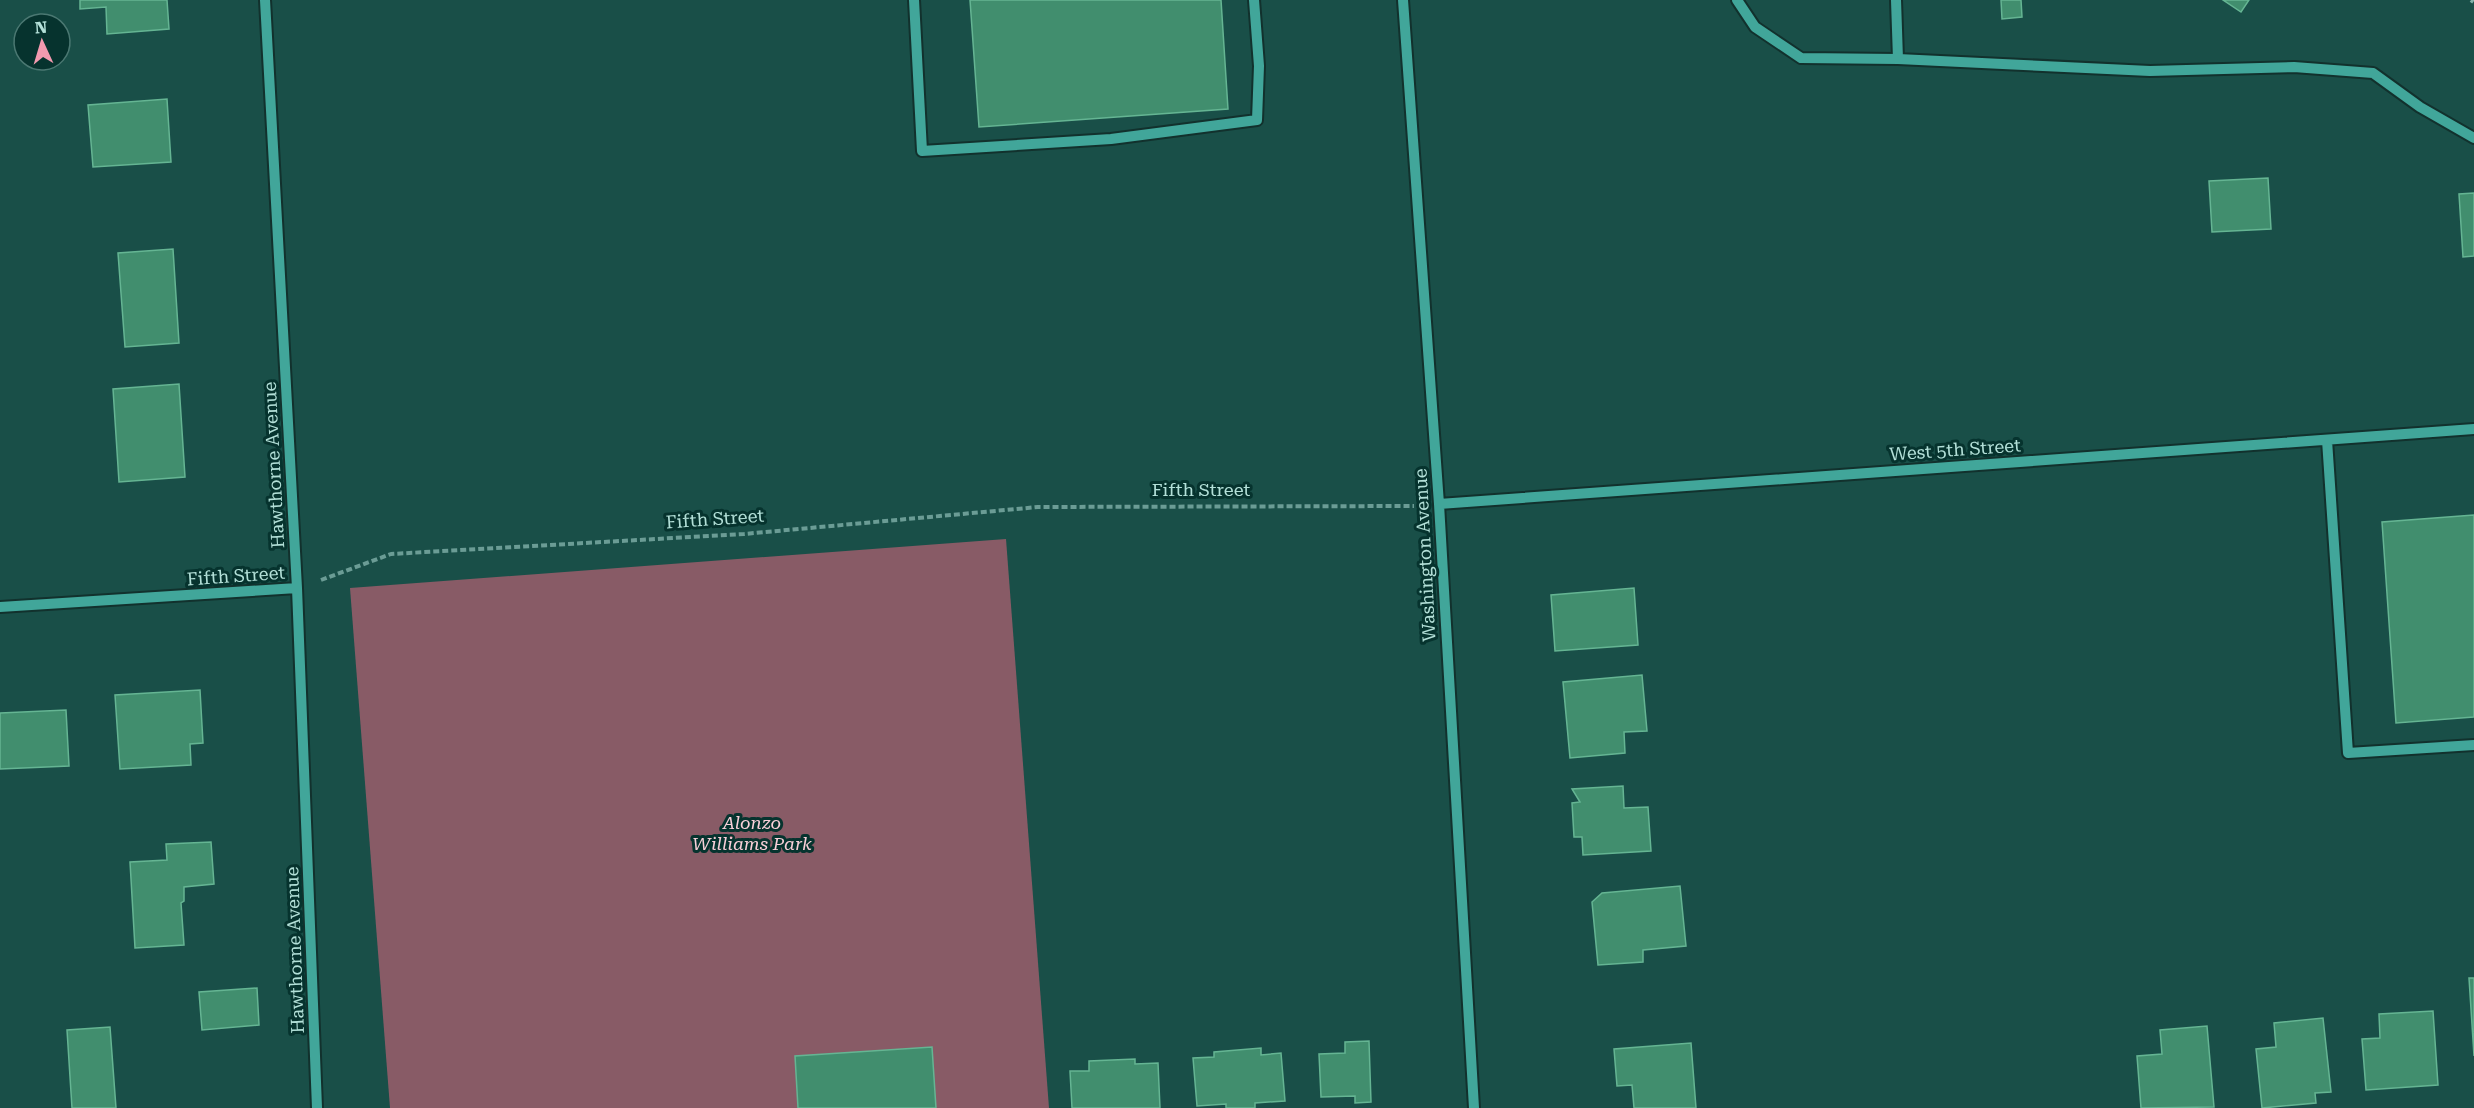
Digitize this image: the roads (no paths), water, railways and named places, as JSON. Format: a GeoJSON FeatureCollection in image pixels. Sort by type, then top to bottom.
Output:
{"type":"FeatureCollection","features":[{"type":"Feature","properties":{"kind":"street","name":"Hawthorne Avenue"},"geometry":{"type":"LineString","coordinates":[[265,0],[297,588],[317,1108]]}},
{"type":"Feature","properties":{"kind":"street"},"geometry":{"type":"LineString","coordinates":[[914,0],[922,151],[1111,139],[1257,120],[1259,66],[1254,0]]}},
{"type":"Feature","properties":{"kind":"street","name":"Washington Avenue"},"geometry":{"type":"LineString","coordinates":[[1403,0],[1439,504],[1474,1108]]}},
{"type":"Feature","properties":{"kind":"street"},"geometry":{"type":"LineString","coordinates":[[1737,0],[1755,27],[1801,58],[1898,59],[2150,71],[2294,67],[2373,74],[2420,107],[2474,138]]}},
{"type":"Feature","properties":{"kind":"street"},"geometry":{"type":"LineString","coordinates":[[1896,0],[1898,59]]}},
{"type":"Feature","properties":{"kind":"street","name":"West 5th Street"},"geometry":{"type":"LineString","coordinates":[[1439,504],[2474,429]]}},
{"type":"Feature","properties":{"kind":"street"},"geometry":{"type":"LineString","coordinates":[[2327,440],[2348,753],[2474,745]]}},
{"type":"Feature","properties":{"kind":"street","name":"Fifth Street"},"geometry":{"type":"LineString","coordinates":[[0,607],[297,588]]}},
{"type":"Feature","properties":{"kind":"park label","name":"Alonzo Williams Park"},"geometry":{"type":"Point","coordinates":[752,833]}}]}
